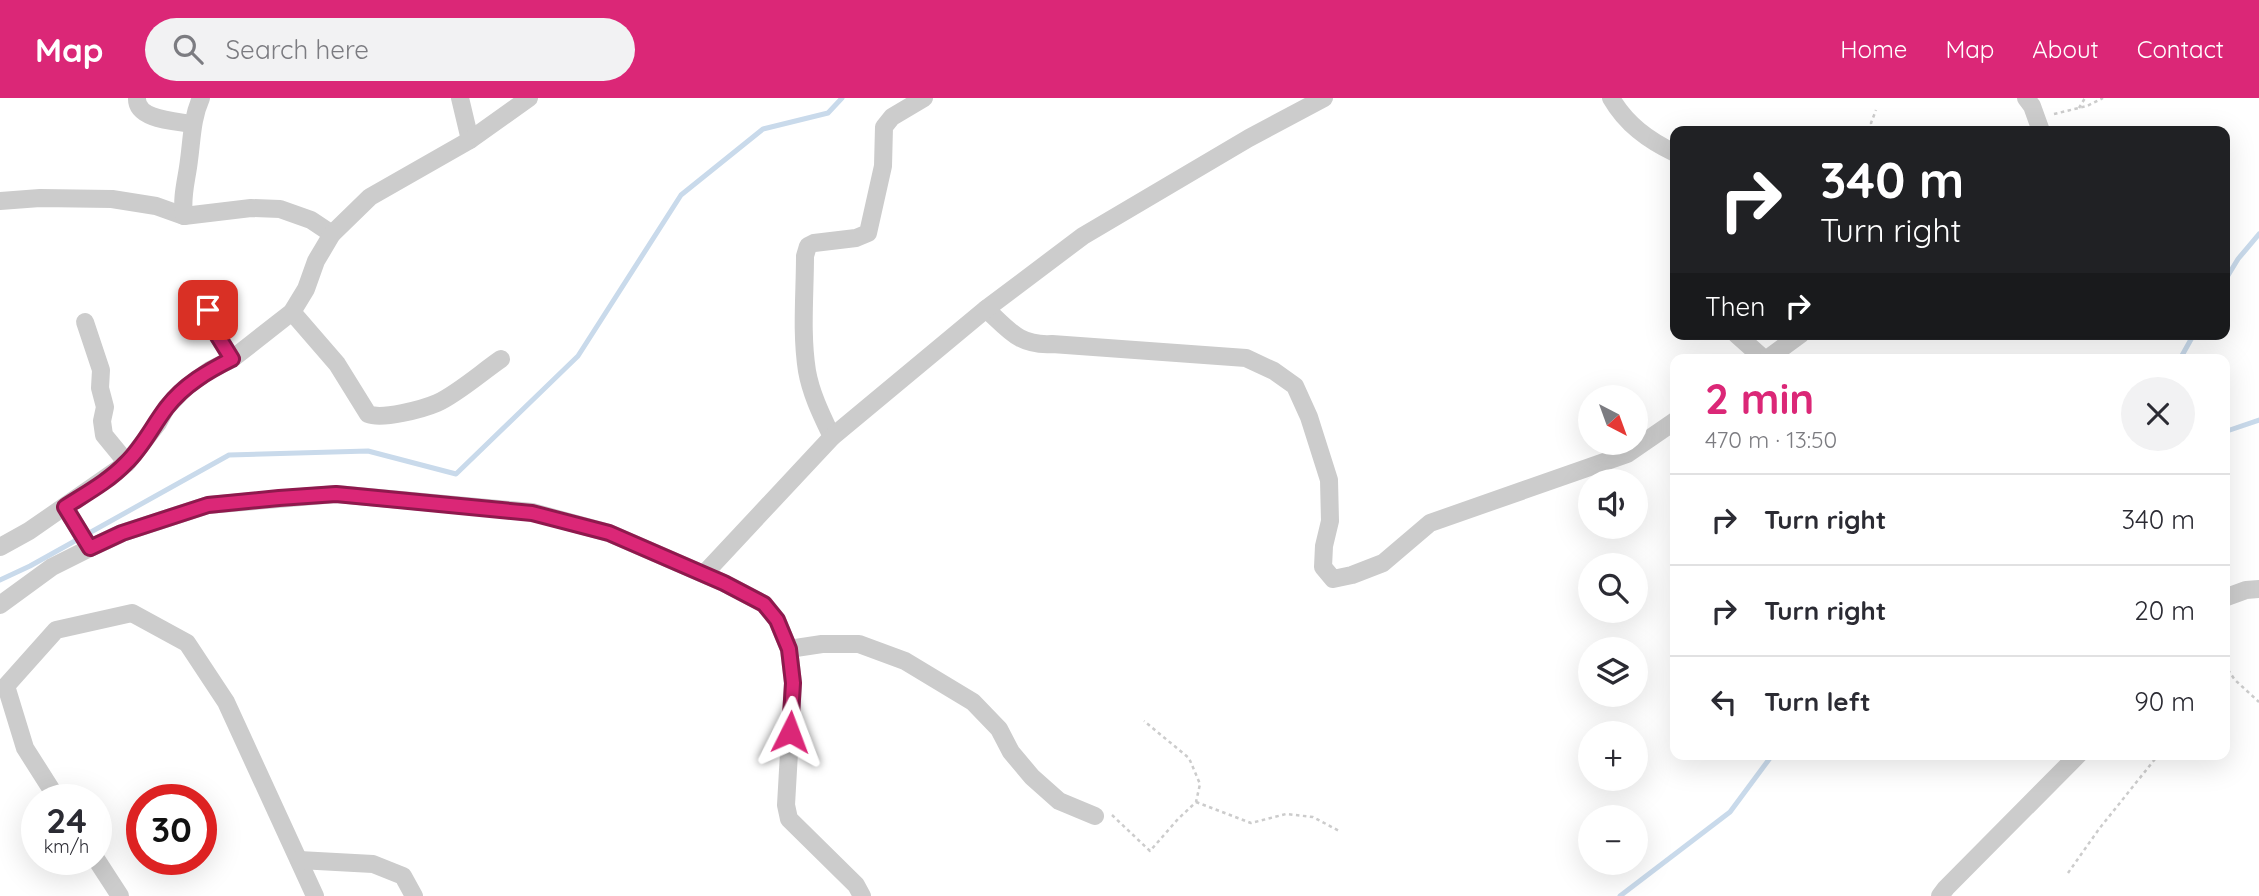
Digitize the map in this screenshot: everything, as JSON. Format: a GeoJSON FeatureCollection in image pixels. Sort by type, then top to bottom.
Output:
{"type":"FeatureCollection","features":[{"type":"Feature","properties":{"kind":"street"},"geometry":{"type":"LineString","coordinates":[[137,98],[140,110],[150,115],[192,124]]}},
{"type":"Feature","properties":{"kind":"street"},"geometry":{"type":"LineString","coordinates":[[184,216],[182,201],[190,160],[192,124],[201,98]]}},
{"type":"Feature","properties":{"kind":"street"},"geometry":{"type":"LineString","coordinates":[[460,98],[470,139]]}},
{"type":"Feature","properties":{"kind":"street"},"geometry":{"type":"LineString","coordinates":[[0,547],[29,531],[127,463],[158,423],[166,408],[184,388],[232,359],[292,312],[332,234],[370,197],[470,139],[529,98]]}},
{"type":"Feature","properties":{"kind":"street"},"geometry":{"type":"LineString","coordinates":[[832,437],[807,372],[804,328],[805,256],[808,246],[814,243],[856,238],[868,233],[883,166],[884,127],[892,117],[924,98]]}},
{"type":"Feature","properties":{"kind":"street"},"geometry":{"type":"LineString","coordinates":[[704,574],[832,437],[986,309],[1083,236],[1249,138],[1324,98]]}},
{"type":"Feature","properties":{"kind":"street"},"geometry":{"type":"LineString","coordinates":[[1611,98],[1618,110],[1640,132],[1670,150]]}},
{"type":"Feature","properties":{"kind":"street"},"geometry":{"type":"LineString","coordinates":[[2026,98],[2039,125]]}},
{"type":"Feature","properties":{"kind":"street"},"geometry":{"type":"LineString","coordinates":[[0,201],[113,198],[156,206],[184,216],[251,208],[280,209],[311,220],[332,234]]}},
{"type":"Feature","properties":{"kind":"street"},"geometry":{"type":"LineString","coordinates":[[204,295],[211,325],[232,359]]}},
{"type":"Feature","properties":{"kind":"street"},"geometry":{"type":"LineString","coordinates":[[986,309],[1020,339],[1036,345],[1246,358],[1274,371],[1295,386],[1309,417],[1329,480],[1330,521],[1324,546],[1323,568],[1333,579],[1382,563],[1430,523],[1627,454],[1670,424]]}},
{"type":"Feature","properties":{"kind":"street"},"geometry":{"type":"LineString","coordinates":[[292,312],[337,364],[368,414],[375,417],[437,403],[501,359]]}},
{"type":"Feature","properties":{"kind":"street"},"geometry":{"type":"LineString","coordinates":[[85,322],[101,370],[104,435],[127,463]]}},
{"type":"Feature","properties":{"kind":"street"},"geometry":{"type":"LineString","coordinates":[[1743,340],[1759,354]]}},
{"type":"Feature","properties":{"kind":"street"},"geometry":{"type":"LineString","coordinates":[[1772,354],[1792,340]]}},
{"type":"Feature","properties":{"kind":"street"},"geometry":{"type":"LineString","coordinates":[[0,605],[52,567],[90,548],[122,533],[208,505],[336,494],[532,513],[609,533],[704,574],[764,604],[777,620],[789,649],[793,683],[786,805],[789,819],[856,885],[862,896]]}},
{"type":"Feature","properties":{"kind":"street"},"geometry":{"type":"LineString","coordinates":[[65,507],[90,548]]}},
{"type":"Feature","properties":{"kind":"street"},"geometry":{"type":"LineString","coordinates":[[2230,596],[2259,589]]}},
{"type":"Feature","properties":{"kind":"street"},"geometry":{"type":"LineString","coordinates":[[48,784],[25,748],[6,686],[56,630],[132,613],[187,643],[226,702],[315,896]]}},
{"type":"Feature","properties":{"kind":"street"},"geometry":{"type":"LineString","coordinates":[[789,649],[822,644],[859,645],[905,661],[973,702],[999,729],[1011,752],[1032,777],[1059,801],[1095,816]]}},
{"type":"Feature","properties":{"kind":"street"},"geometry":{"type":"LineString","coordinates":[[1940,896],[1989,842],[2073,760]]}},
{"type":"Feature","properties":{"kind":"street"},"geometry":{"type":"LineString","coordinates":[[299,860],[373,864],[403,876],[414,896]]}},
{"type":"Feature","properties":{"kind":"street"},"geometry":{"type":"LineString","coordinates":[[106,875],[120,896]]}},
{"type":"Feature","properties":{"kind":"path"},"geometry":{"type":"LineString","coordinates":[[2079,108],[2085,98]]}},
{"type":"Feature","properties":{"kind":"path"},"geometry":{"type":"LineString","coordinates":[[2039,125],[2103,98]]}},
{"type":"Feature","properties":{"kind":"path"},"geometry":{"type":"LineString","coordinates":[[1871,126],[1876,110]]}},
{"type":"Feature","properties":{"kind":"path"},"geometry":{"type":"LineString","coordinates":[[2230,674],[2259,702]]}},
{"type":"Feature","properties":{"kind":"path"},"geometry":{"type":"LineString","coordinates":[[1095,816],[1112,815],[1150,852],[1178,818],[1196,802],[1200,784],[1189,758],[1144,720]]}},
{"type":"Feature","properties":{"kind":"path"},"geometry":{"type":"LineString","coordinates":[[2068,873],[2154,760]]}},
{"type":"Feature","properties":{"kind":"path"},"geometry":{"type":"LineString","coordinates":[[1196,802],[1251,823],[1286,814],[1313,817],[1341,832]]}},
{"type":"Feature","properties":{"kind":"waterway"},"geometry":{"type":"LineString","coordinates":[[0,580],[229,455],[368,451],[456,474],[578,356],[681,195],[763,129],[828,113],[842,98]]}},
{"type":"Feature","properties":{"kind":"waterway"},"geometry":{"type":"LineString","coordinates":[[2230,272],[2259,234]]}},
{"type":"Feature","properties":{"kind":"waterway"},"geometry":{"type":"LineString","coordinates":[[2183,354],[2191,340]]}},
{"type":"Feature","properties":{"kind":"waterway"},"geometry":{"type":"LineString","coordinates":[[2230,430],[2259,420]]}},
{"type":"Feature","properties":{"kind":"waterway"},"geometry":{"type":"LineString","coordinates":[[1620,896],[1730,812],[1769,760]]}},
{"type":"Feature","properties":{"kind":"route"},"geometry":{"type":"LineString","coordinates":[[208,310],[211,325],[232,359],[184,388],[166,408],[158,423],[127,463],[65,507],[90,548],[122,533],[208,505],[336,494],[532,513],[609,533],[724,583],[764,604],[777,620],[789,649],[793,683],[790,732]]}}]}
